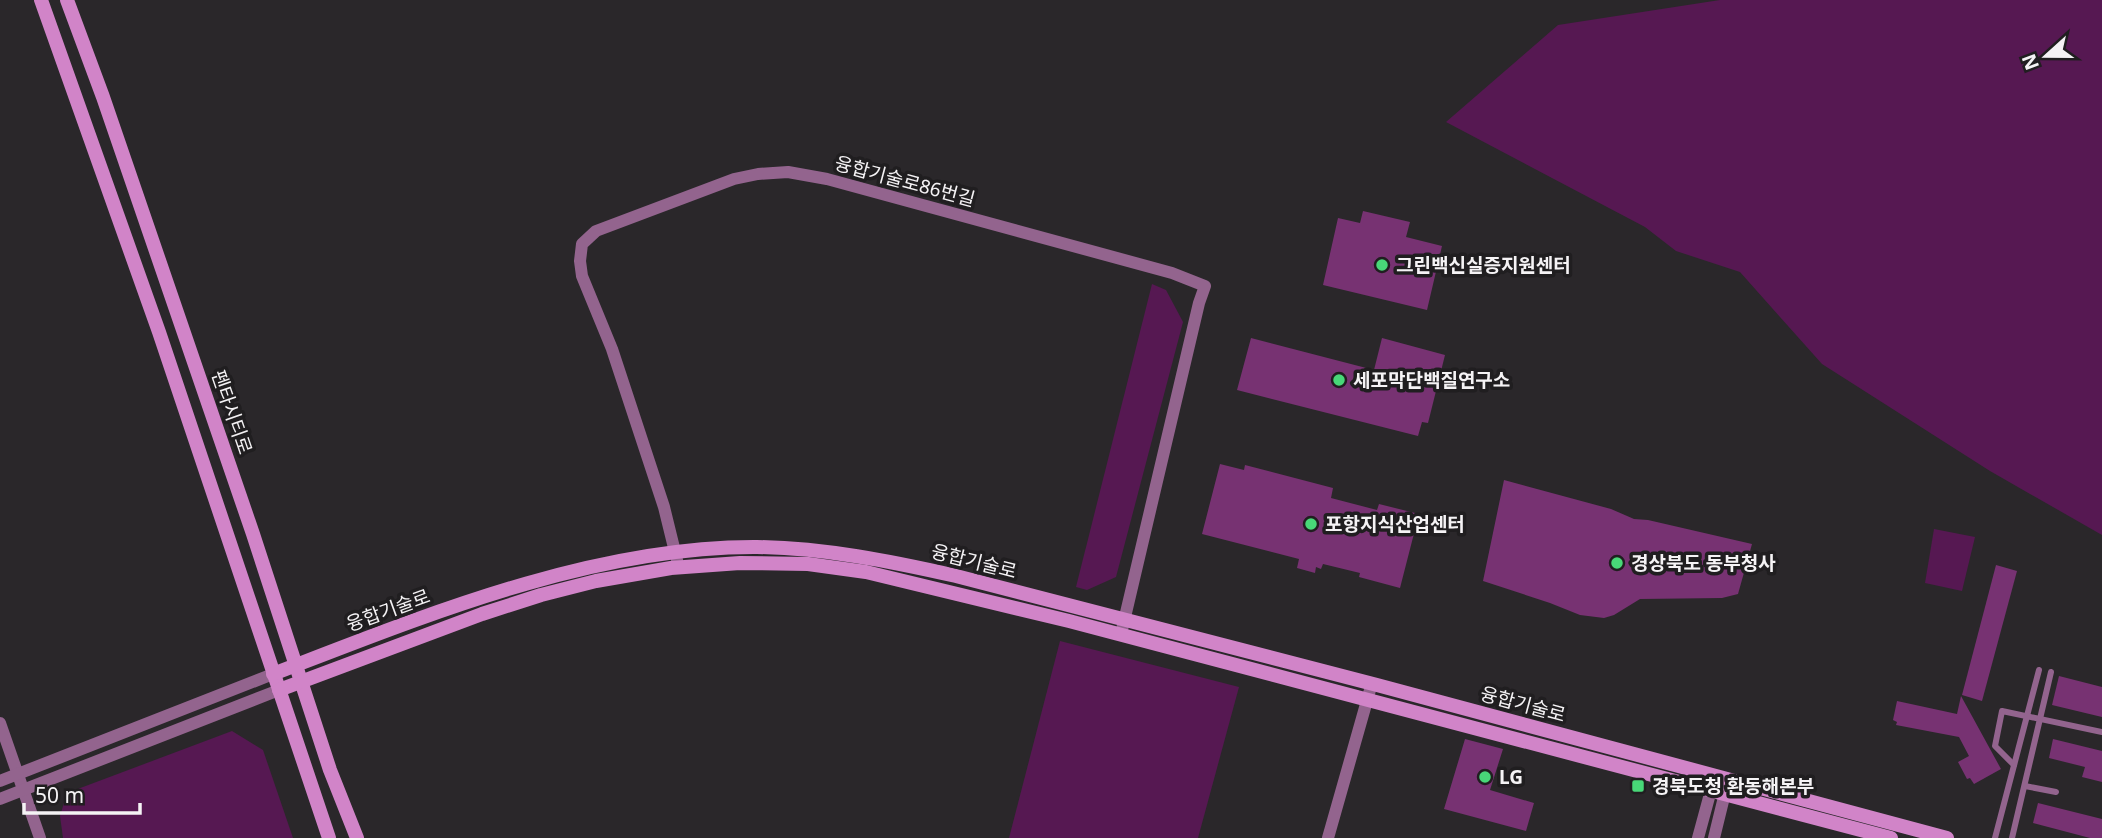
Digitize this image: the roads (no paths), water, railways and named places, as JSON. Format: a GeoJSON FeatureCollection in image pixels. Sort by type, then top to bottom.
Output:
{"type":"FeatureCollection","features":[{"type":"Feature","properties":{"kind":"street"},"geometry":{"type":"LineString","coordinates":[[41,0],[159,332],[329,838]]}},
{"type":"Feature","properties":{"kind":"street","name":"펜타시티로"},"geometry":{"type":"LineString","coordinates":[[67,0],[108,110],[330,770],[356,838]]}},
{"type":"Feature","properties":{"kind":"street","name":"융합기술로86번길"},"geometry":{"type":"LineString","coordinates":[[677,560],[664,507],[612,349],[582,276],[582,244],[596,231],[734,179],[788,172],[827,179],[1158,270],[1205,286],[1122,627]]}},
{"type":"Feature","properties":{"kind":"street","name":"융합기술로"},"geometry":{"type":"LineString","coordinates":[[0,781],[413,621],[523,585],[629,559],[677,560],[808,564],[866,572],[1122,627],[1371,683],[1947,838]]}},
{"type":"Feature","properties":{"kind":"street","name":"융합기술로"},"geometry":{"type":"LineString","coordinates":[[0,799],[301,681],[541,595],[677,560]]}},
{"type":"Feature","properties":{"kind":"street","name":"융합기술로"},"geometry":{"type":"LineString","coordinates":[[1122,627],[1367,699],[1891,838]]}},
{"type":"Feature","properties":{"kind":"street"},"geometry":{"type":"LineString","coordinates":[[1328,838],[1371,683]]}},
{"type":"Feature","properties":{"kind":"street"},"geometry":{"type":"LineString","coordinates":[[0,723],[40,838]]}},
{"type":"Feature","properties":{"kind":"street"},"geometry":{"type":"LineString","coordinates":[[1698,838],[1722,778]]}},
{"type":"Feature","properties":{"kind":"street"},"geometry":{"type":"LineString","coordinates":[[1714,838],[1718,791]]}},
{"type":"Feature","properties":{"kind":"lane"},"geometry":{"type":"LineString","coordinates":[[1996,838],[2039,670]]}},
{"type":"Feature","properties":{"kind":"lane"},"geometry":{"type":"LineString","coordinates":[[2012,838],[2051,672]]}},
{"type":"Feature","properties":{"kind":"lane"},"geometry":{"type":"LineString","coordinates":[[2014,765],[1995,746],[2002,711],[2102,732]]}},
{"type":"Feature","properties":{"kind":"lane"},"geometry":{"type":"LineString","coordinates":[[2025,786],[2056,792]]}},
{"type":"Feature","properties":{"kind":"place","name":"그린백신실증지원센터"},"geometry":{"type":"Point","coordinates":[1382,265]}},
{"type":"Feature","properties":{"kind":"place","name":"세포막단백질연구소"},"geometry":{"type":"Point","coordinates":[1339,380]}},
{"type":"Feature","properties":{"kind":"place","name":"포항지식산업센터"},"geometry":{"type":"Point","coordinates":[1311,524]}},
{"type":"Feature","properties":{"kind":"place","name":"경상북도 동부청사"},"geometry":{"type":"Point","coordinates":[1617,563]}},
{"type":"Feature","properties":{"kind":"place","name":"LG"},"geometry":{"type":"Point","coordinates":[1485,777]}},
{"type":"Feature","properties":{"kind":"place","name":"경북도청 환동해본부"},"geometry":{"type":"Point","coordinates":[1638,786]}}]}
